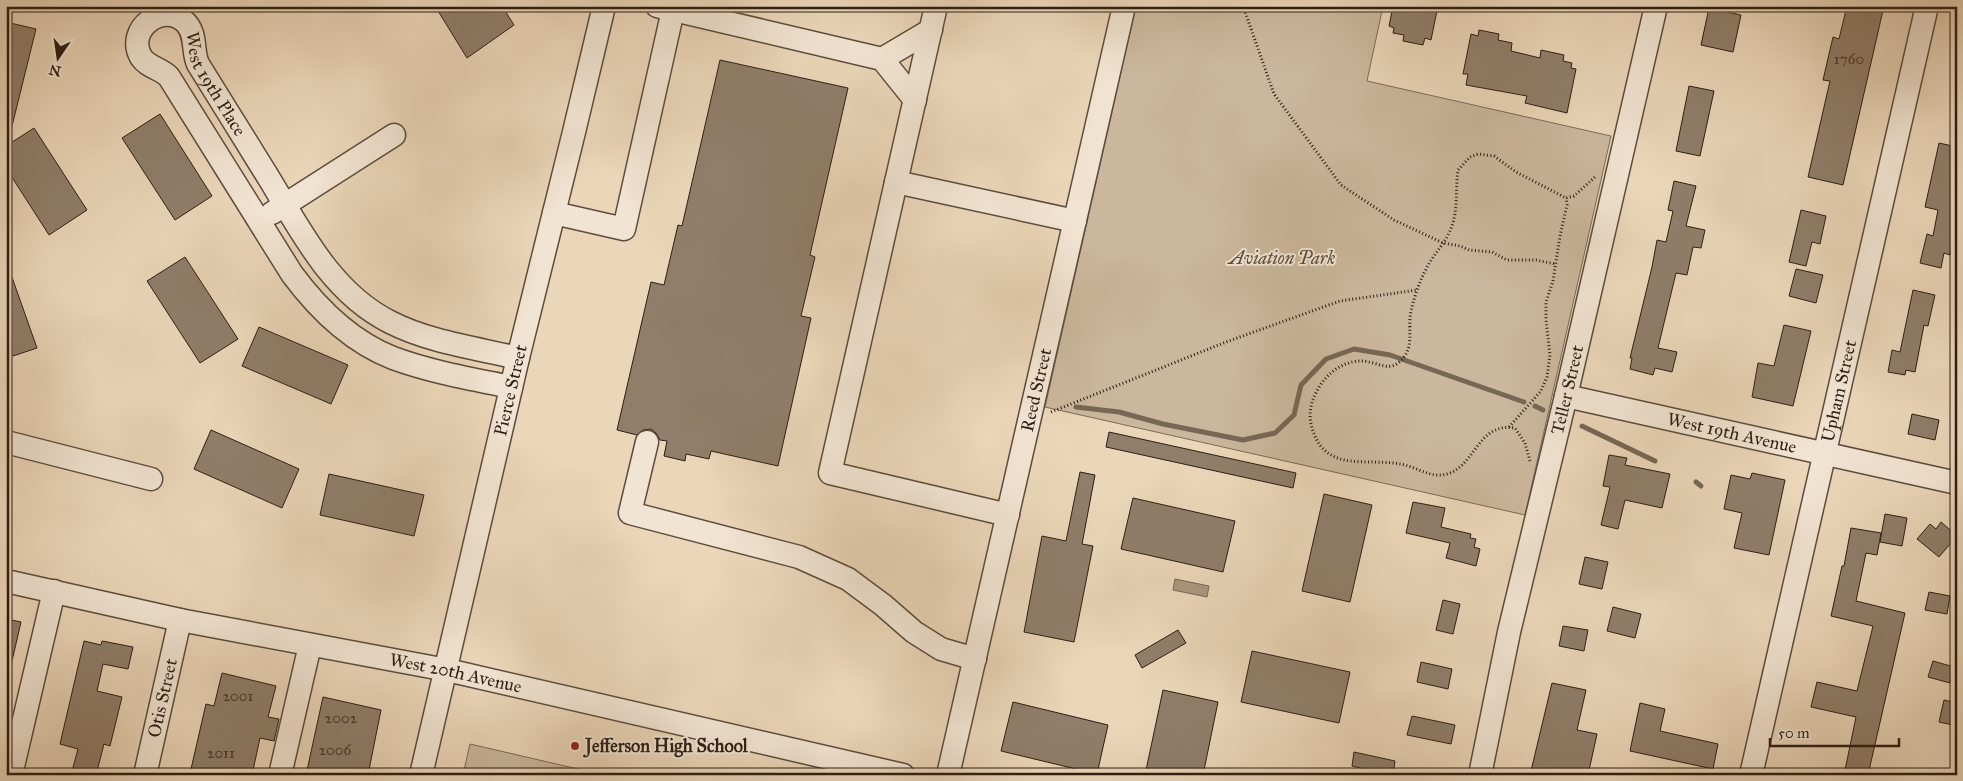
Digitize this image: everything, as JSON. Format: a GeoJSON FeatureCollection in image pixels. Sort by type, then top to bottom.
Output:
{"type":"FeatureCollection","features":[{"type":"Feature","properties":{"kind":"street","name":"Pierce Street"},"geometry":{"type":"LineString","coordinates":[[421,775],[447,670],[511,387],[604,6]]}},
{"type":"Feature","properties":{"kind":"street"},"geometry":{"type":"LineString","coordinates":[[936,6],[830,473],[1008,515]]}},
{"type":"Feature","properties":{"kind":"street","name":"Reed Street"},"geometry":{"type":"LineString","coordinates":[[948,775],[1124,6]]}},
{"type":"Feature","properties":{"kind":"street","name":"Teller Street"},"geometry":{"type":"LineString","coordinates":[[1480,775],[1510,632],[1656,6]]}},
{"type":"Feature","properties":{"kind":"street","name":"Upham Street"},"geometry":{"type":"LineString","coordinates":[[1751,775],[1926,6]]}},
{"type":"Feature","properties":{"kind":"street"},"geometry":{"type":"LineString","coordinates":[[554,213],[624,229],[664,8],[882,59],[915,100]]}},
{"type":"Feature","properties":{"kind":"street","name":"West 19th Place"},"geometry":{"type":"LineString","coordinates":[[511,387],[412,364],[392,357],[358,340],[328,315],[303,289],[169,78],[163,72],[149,65],[141,56],[137,42],[143,25],[149,20],[167,14],[175,16],[187,24],[193,36],[194,51],[198,64],[327,269],[349,292],[389,322],[421,335],[518,358]]}},
{"type":"Feature","properties":{"kind":"street"},"geometry":{"type":"LineString","coordinates":[[882,59],[931,30]]}},
{"type":"Feature","properties":{"kind":"street"},"geometry":{"type":"LineString","coordinates":[[259,221],[394,135]]}},
{"type":"Feature","properties":{"kind":"street"},"geometry":{"type":"LineString","coordinates":[[896,182],[1075,221]]}},
{"type":"Feature","properties":{"kind":"street","name":"West 19th Avenue"},"geometry":{"type":"LineString","coordinates":[[1566,396],[1957,483]]}},
{"type":"Feature","properties":{"kind":"street"},"geometry":{"type":"LineString","coordinates":[[6,442],[151,479]]}},
{"type":"Feature","properties":{"kind":"street"},"geometry":{"type":"LineString","coordinates":[[647,442],[630,513],[799,557],[848,580],[883,605],[914,632],[941,649],[975,659]]}},
{"type":"Feature","properties":{"kind":"street","name":"West 20th Avenue"},"geometry":{"type":"LineString","coordinates":[[6,581],[180,620],[447,670],[903,775]]}},
{"type":"Feature","properties":{"kind":"street"},"geometry":{"type":"LineString","coordinates":[[11,775],[54,591]]}},
{"type":"Feature","properties":{"kind":"street","name":"Otis Street"},"geometry":{"type":"LineString","coordinates":[[145,775],[180,620]]}},
{"type":"Feature","properties":{"kind":"street"},"geometry":{"type":"LineString","coordinates":[[280,775],[310,645]]}},
{"type":"Feature","properties":{"kind":"path"},"geometry":{"type":"LineString","coordinates":[[1243,6],[1274,94],[1341,185],[1394,220],[1443,243],[1460,246],[1469,250],[1492,252],[1507,260],[1536,260],[1555,264]]}},
{"type":"Feature","properties":{"kind":"path"},"geometry":{"type":"LineString","coordinates":[[1531,467],[1525,442],[1515,428],[1509,427],[1498,428],[1488,435],[1475,447],[1464,464],[1443,475],[1433,475],[1400,464],[1375,461],[1353,462],[1333,456],[1325,452],[1316,440],[1309,421],[1312,401],[1326,377],[1333,370],[1352,362],[1368,361],[1382,366],[1397,364],[1407,353],[1410,347],[1410,316],[1417,289],[1431,260],[1449,233],[1455,216],[1458,170],[1470,157],[1478,154],[1494,156],[1516,172],[1566,198],[1574,196],[1588,184],[1600,169]]}},
{"type":"Feature","properties":{"kind":"path"},"geometry":{"type":"LineString","coordinates":[[1509,427],[1541,391],[1547,377],[1550,355],[1546,307],[1567,205],[1566,198]]}},
{"type":"Feature","properties":{"kind":"path"},"geometry":{"type":"LineString","coordinates":[[1051,412],[1226,342],[1340,301],[1417,289]]}},
{"type":"Feature","properties":{"kind":"green space","name":"Aviation Park"},"geometry":{"type":"Polygon","coordinates":[[[1136,6],[1383,6],[1367,81],[1611,136],[1525,515],[1045,407],[1136,6]]]}},
{"type":"Feature","properties":{"kind":"green space"},"geometry":{"type":"Polygon","coordinates":[[[470,744],[604,775],[463,775],[470,744]]]}},
{"type":"Feature","properties":{"kind":"shaded area"},"geometry":{"type":"Polygon","coordinates":[[[1175,579],[1209,586],[1207,597],[1173,590],[1175,579]]]}},
{"type":"Feature","properties":{"kind":"building"},"geometry":{"type":"Polygon","coordinates":[[[435,6],[502,6],[514,25],[467,58],[435,6]]]}},
{"type":"Feature","properties":{"kind":"building"},"geometry":{"type":"Polygon","coordinates":[[[1393,6],[1438,6],[1431,40],[1425,38],[1423,45],[1403,41],[1404,35],[1393,33],[1394,28],[1389,26],[1393,6]]]}},
{"type":"Feature","properties":{"kind":"building"},"geometry":{"type":"Polygon","coordinates":[[[1847,6],[1884,6],[1843,185],[1808,177],[1830,81],[1823,80],[1833,37],[1839,39],[1847,6]]]}},
{"type":"Feature","properties":{"kind":"building"},"geometry":{"type":"Polygon","coordinates":[[[1709,8],[1741,15],[1733,52],[1701,45],[1709,8]]]}},
{"type":"Feature","properties":{"kind":"building"},"geometry":{"type":"Polygon","coordinates":[[[6,22],[36,29],[11,130],[6,130],[6,22]]]}},
{"type":"Feature","properties":{"kind":"building"},"geometry":{"type":"Polygon","coordinates":[[[1479,30],[1499,34],[1498,40],[1512,43],[1511,51],[1540,58],[1541,50],[1564,55],[1563,61],[1572,63],[1571,68],[1576,69],[1567,113],[1525,103],[1527,96],[1466,85],[1468,74],[1463,74],[1471,34],[1478,36],[1479,30]]]}},
{"type":"Feature","properties":{"kind":"building"},"geometry":{"type":"Polygon","coordinates":[[[720,60],[848,88],[810,255],[815,257],[801,316],[811,318],[778,466],[711,451],[709,459],[686,454],[685,461],[664,456],[667,441],[660,440],[651,429],[643,430],[637,435],[617,430],[651,282],[664,285],[678,225],[682,226],[720,60]]]}},
{"type":"Feature","properties":{"kind":"building"},"geometry":{"type":"Polygon","coordinates":[[[1689,86],[1714,91],[1700,156],[1676,151],[1689,86]]]}},
{"type":"Feature","properties":{"kind":"building"},"geometry":{"type":"Polygon","coordinates":[[[160,114],[212,196],[175,220],[122,138],[160,114]]]}},
{"type":"Feature","properties":{"kind":"building"},"geometry":{"type":"Polygon","coordinates":[[[34,128],[87,210],[49,235],[6,168],[6,146],[34,128]]]}},
{"type":"Feature","properties":{"kind":"building"},"geometry":{"type":"Polygon","coordinates":[[[1939,143],[1957,147],[1957,224],[1950,255],[1944,253],[1941,268],[1920,263],[1927,234],[1933,236],[1938,210],[1925,207],[1939,143]]]}},
{"type":"Feature","properties":{"kind":"building"},"geometry":{"type":"Polygon","coordinates":[[[1674,181],[1696,186],[1686,226],[1705,230],[1701,248],[1693,247],[1687,275],[1676,273],[1658,348],[1677,352],[1672,372],[1655,368],[1653,375],[1630,369],[1632,358],[1630,358],[1657,240],[1666,242],[1673,211],[1668,210],[1674,181]]]}},
{"type":"Feature","properties":{"kind":"building"},"geometry":{"type":"Polygon","coordinates":[[[1801,210],[1826,216],[1820,244],[1812,242],[1806,266],[1789,262],[1801,210]]]}},
{"type":"Feature","properties":{"kind":"building"},"geometry":{"type":"Polygon","coordinates":[[[185,257],[238,339],[200,363],[147,281],[185,257]]]}},
{"type":"Feature","properties":{"kind":"building"},"geometry":{"type":"Polygon","coordinates":[[[6,266],[8,266],[37,348],[13,356],[6,338],[6,266]]]}},
{"type":"Feature","properties":{"kind":"building"},"geometry":{"type":"Polygon","coordinates":[[[1796,269],[1823,275],[1816,303],[1789,296],[1796,269]]]}},
{"type":"Feature","properties":{"kind":"building"},"geometry":{"type":"Polygon","coordinates":[[[1913,290],[1935,295],[1928,326],[1924,325],[1915,372],[1906,370],[1905,375],[1888,372],[1892,350],[1900,352],[1913,290]]]}},
{"type":"Feature","properties":{"kind":"building"},"geometry":{"type":"Polygon","coordinates":[[[1784,325],[1811,331],[1793,406],[1752,397],[1758,363],[1774,366],[1784,325]]]}},
{"type":"Feature","properties":{"kind":"building"},"geometry":{"type":"Polygon","coordinates":[[[259,327],[348,365],[331,404],[242,366],[259,327]]]}},
{"type":"Feature","properties":{"kind":"building"},"geometry":{"type":"Polygon","coordinates":[[[1912,414],[1939,420],[1935,440],[1908,434],[1912,414]]]}},
{"type":"Feature","properties":{"kind":"building"},"geometry":{"type":"Polygon","coordinates":[[[211,430],[299,469],[282,508],[194,469],[211,430]]]}},
{"type":"Feature","properties":{"kind":"building"},"geometry":{"type":"Polygon","coordinates":[[[1109,432],[1296,473],[1293,488],[1106,447],[1109,432]]]}},
{"type":"Feature","properties":{"kind":"building"},"geometry":{"type":"Polygon","coordinates":[[[1609,455],[1627,458],[1625,465],[1670,474],[1662,508],[1625,500],[1618,529],[1601,525],[1610,487],[1603,486],[1609,455]]]}},
{"type":"Feature","properties":{"kind":"building"},"geometry":{"type":"Polygon","coordinates":[[[1080,472],[1095,475],[1082,544],[1093,546],[1074,642],[1024,632],[1042,536],[1066,541],[1080,472]]]}},
{"type":"Feature","properties":{"kind":"building"},"geometry":{"type":"Polygon","coordinates":[[[1752,473],[1785,480],[1769,555],[1734,548],[1742,513],[1724,509],[1731,475],[1750,479],[1752,473]]]}},
{"type":"Feature","properties":{"kind":"building"},"geometry":{"type":"Polygon","coordinates":[[[329,474],[424,495],[414,536],[320,515],[329,474]]]}},
{"type":"Feature","properties":{"kind":"building"},"geometry":{"type":"Polygon","coordinates":[[[1324,494],[1372,505],[1350,602],[1302,591],[1324,494]]]}},
{"type":"Feature","properties":{"kind":"building"},"geometry":{"type":"Polygon","coordinates":[[[1133,498],[1235,521],[1223,572],[1121,549],[1133,498]]]}},
{"type":"Feature","properties":{"kind":"building"},"geometry":{"type":"Polygon","coordinates":[[[1413,502],[1445,508],[1441,527],[1471,534],[1470,538],[1476,539],[1474,547],[1480,549],[1476,566],[1446,558],[1450,543],[1406,533],[1413,502]]]}},
{"type":"Feature","properties":{"kind":"building"},"geometry":{"type":"Polygon","coordinates":[[[1885,514],[1907,518],[1902,546],[1880,542],[1885,514]]]}},
{"type":"Feature","properties":{"kind":"building"},"geometry":{"type":"Polygon","coordinates":[[[1941,522],[1957,536],[1939,557],[1917,539],[1930,524],[1936,529],[1941,522]]]}},
{"type":"Feature","properties":{"kind":"building"},"geometry":{"type":"Polygon","coordinates":[[[1851,528],[1881,533],[1877,555],[1866,553],[1856,601],[1905,613],[1868,775],[1844,775],[1856,717],[1811,707],[1817,682],[1857,691],[1873,626],[1831,616],[1842,566],[1844,566],[1851,528]]]}},
{"type":"Feature","properties":{"kind":"building"},"geometry":{"type":"Polygon","coordinates":[[[1585,557],[1608,562],[1602,589],[1579,584],[1585,557]]]}},
{"type":"Feature","properties":{"kind":"building"},"geometry":{"type":"Polygon","coordinates":[[[1929,592],[1950,596],[1947,614],[1925,610],[1929,592]]]}},
{"type":"Feature","properties":{"kind":"building"},"geometry":{"type":"Polygon","coordinates":[[[1443,600],[1460,604],[1453,634],[1436,630],[1443,600]]]}},
{"type":"Feature","properties":{"kind":"building"},"geometry":{"type":"Polygon","coordinates":[[[1613,607],[1641,614],[1635,638],[1607,631],[1613,607]]]}},
{"type":"Feature","properties":{"kind":"building"},"geometry":{"type":"Polygon","coordinates":[[[6,619],[21,622],[12,661],[6,660],[6,619]]]}},
{"type":"Feature","properties":{"kind":"building"},"geometry":{"type":"Polygon","coordinates":[[[1563,626],[1588,630],[1584,651],[1559,646],[1563,626]]]}},
{"type":"Feature","properties":{"kind":"building"},"geometry":{"type":"Polygon","coordinates":[[[1178,630],[1186,643],[1142,668],[1135,655],[1178,630]]]}},
{"type":"Feature","properties":{"kind":"building"},"geometry":{"type":"Polygon","coordinates":[[[84,641],[101,645],[102,641],[133,647],[128,669],[103,664],[97,691],[122,697],[110,746],[104,744],[96,775],[71,775],[78,749],[60,744],[84,641]]]}},
{"type":"Feature","properties":{"kind":"building"},"geometry":{"type":"Polygon","coordinates":[[[1252,651],[1350,672],[1339,723],[1241,702],[1252,651]]]}},
{"type":"Feature","properties":{"kind":"building"},"geometry":{"type":"Polygon","coordinates":[[[1933,661],[1954,667],[1950,683],[1928,677],[1933,661]]]}},
{"type":"Feature","properties":{"kind":"building"},"geometry":{"type":"Polygon","coordinates":[[[1421,662],[1452,669],[1448,689],[1417,682],[1421,662]]]}},
{"type":"Feature","properties":{"kind":"building"},"geometry":{"type":"Polygon","coordinates":[[[222,673],[276,686],[268,717],[279,719],[274,741],[260,738],[252,775],[218,775],[191,769],[206,704],[214,706],[222,673]]]}},
{"type":"Feature","properties":{"kind":"building"},"geometry":{"type":"Polygon","coordinates":[[[1552,683],[1586,690],[1577,730],[1597,734],[1588,775],[1530,775],[1552,683]]]}},
{"type":"Feature","properties":{"kind":"building"},"geometry":{"type":"Polygon","coordinates":[[[1163,690],[1218,702],[1203,775],[1145,775],[1163,690]]]}},
{"type":"Feature","properties":{"kind":"building"},"geometry":{"type":"Polygon","coordinates":[[[323,697],[381,710],[368,775],[306,775],[323,697]]]}},
{"type":"Feature","properties":{"kind":"building"},"geometry":{"type":"Polygon","coordinates":[[[1944,700],[1957,703],[1957,726],[1939,722],[1944,700]]]}},
{"type":"Feature","properties":{"kind":"building"},"geometry":{"type":"Polygon","coordinates":[[[1013,702],[1108,725],[1097,774],[1001,751],[1013,702]]]}},
{"type":"Feature","properties":{"kind":"building"},"geometry":{"type":"Polygon","coordinates":[[[1640,703],[1665,709],[1660,731],[1718,744],[1713,769],[1630,751],[1640,703]]]}},
{"type":"Feature","properties":{"kind":"building"},"geometry":{"type":"Polygon","coordinates":[[[1412,716],[1455,725],[1451,744],[1407,735],[1412,716]]]}},
{"type":"Feature","properties":{"kind":"building"},"geometry":{"type":"Polygon","coordinates":[[[1354,752],[1395,761],[1393,775],[1377,771],[1376,774],[1360,771],[1361,768],[1352,766],[1354,752]]]}},
{"type":"Feature","properties":{"kind":"waterway"},"geometry":{"type":"LineString","coordinates":[[1076,407],[1119,412],[1163,424],[1243,440],[1275,433],[1294,415],[1301,385],[1326,359],[1354,349],[1390,355],[1524,402]]}},
{"type":"Feature","properties":{"kind":"waterway"},"geometry":{"type":"LineString","coordinates":[[1535,406],[1543,410]]}},
{"type":"Feature","properties":{"kind":"waterway"},"geometry":{"type":"LineString","coordinates":[[1582,426],[1655,461]]}},
{"type":"Feature","properties":{"kind":"waterway"},"geometry":{"type":"LineString","coordinates":[[1696,482],[1701,486]]}},
{"type":"Feature","properties":{"kind":"place","name":"Jefferson High School"},"geometry":{"type":"Point","coordinates":[575,746]}}]}
